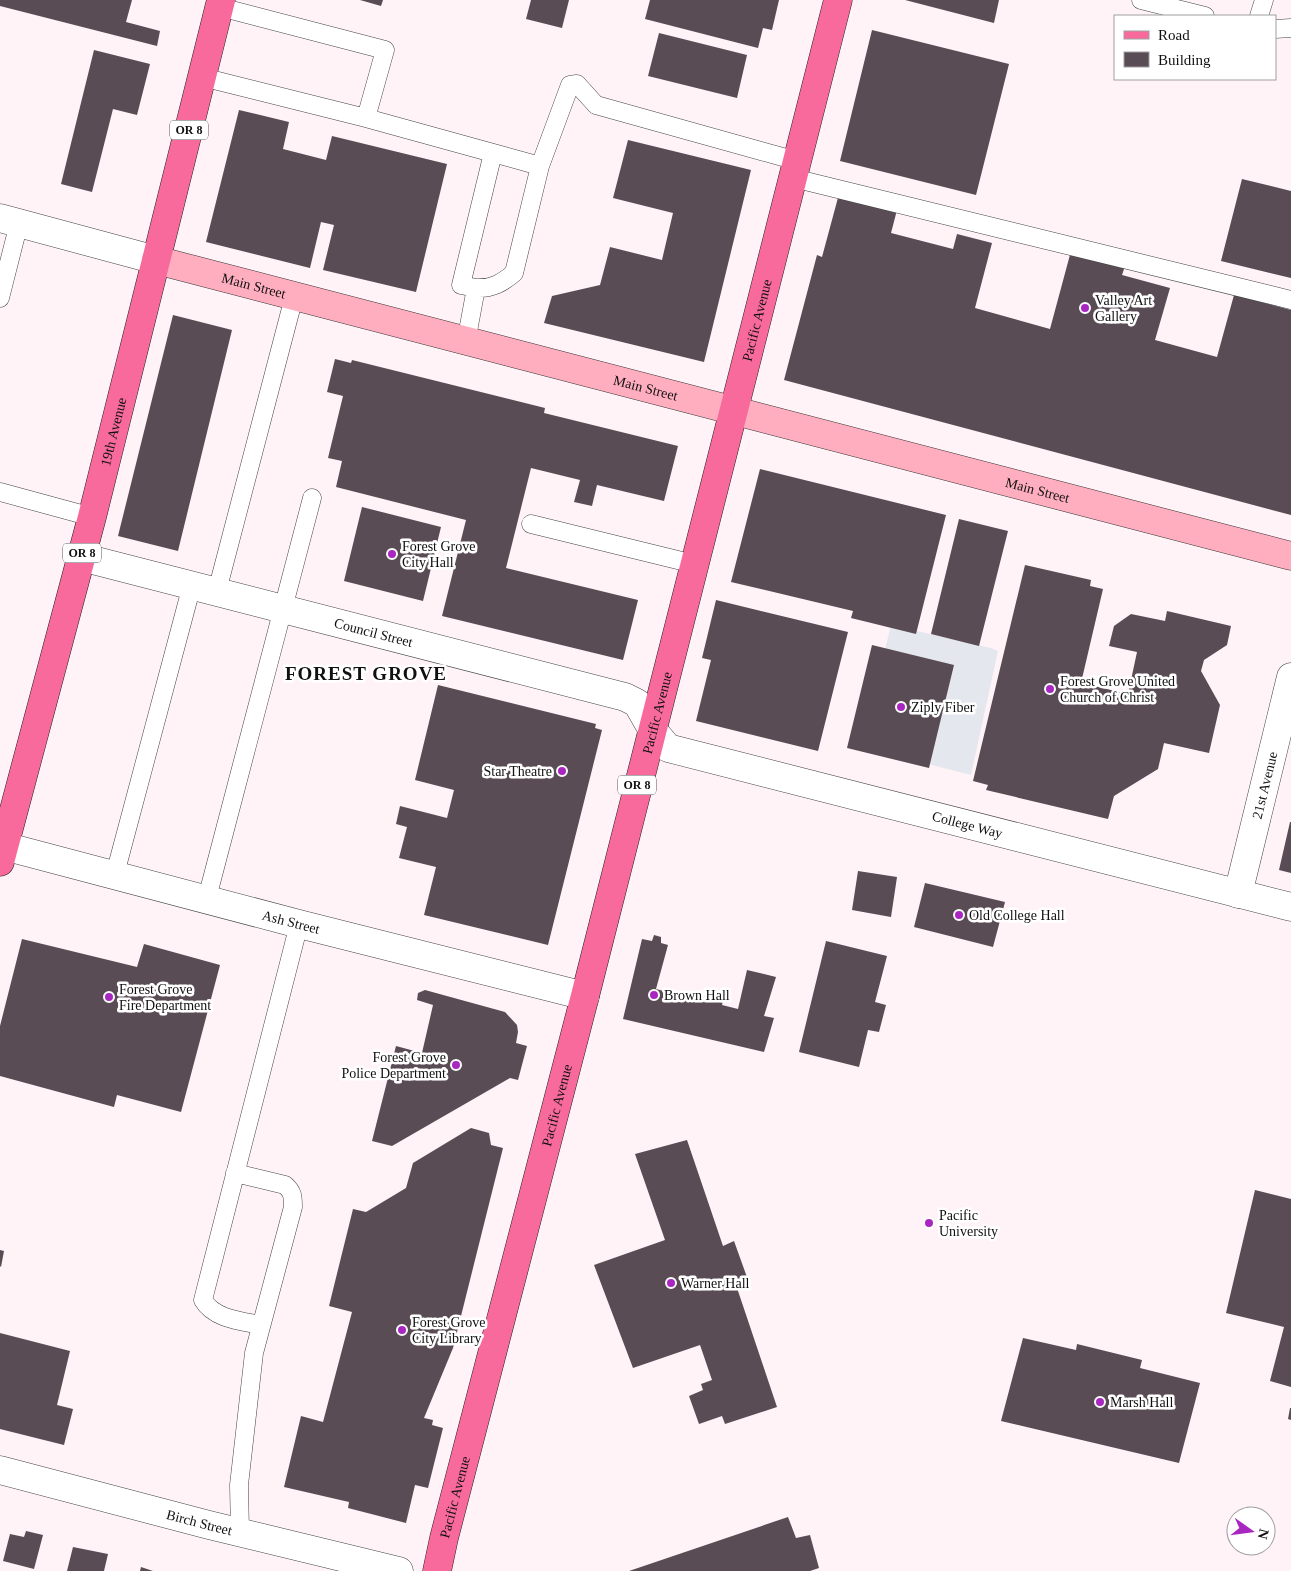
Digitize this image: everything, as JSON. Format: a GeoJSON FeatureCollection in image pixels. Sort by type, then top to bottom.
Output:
{"type":"FeatureCollection","features":[{"type":"Feature","properties":{"kind":"main road","name":"Pacific Avenue"},"geometry":{"type":"LineString","coordinates":[[437,1571],[838,0]]}},
{"type":"Feature","properties":{"kind":"main road","name":"19th Avenue"},"geometry":{"type":"LineString","coordinates":[[1,851],[92,517],[221,4]]}},
{"type":"Feature","properties":{"kind":"street","name":"Main Street"},"geometry":{"type":"LineString","coordinates":[[9,220],[294,297],[1291,556]]}},
{"type":"Feature","properties":{"kind":"street","name":"Council Street"},"geometry":{"type":"LineString","coordinates":[[81,556],[625,697],[637,703],[652,729]]}},
{"type":"Feature","properties":{"kind":"street","name":"21st Avenue"},"geometry":{"type":"LineString","coordinates":[[1238,894],[1291,677]]}},
{"type":"Feature","properties":{"kind":"street","name":"College Way"},"geometry":{"type":"LineString","coordinates":[[652,729],[668,748],[1291,907]]}},
{"type":"Feature","properties":{"kind":"street","name":"Ash Street"},"geometry":{"type":"LineString","coordinates":[[1,851],[115,874],[299,924],[584,996]]}},
{"type":"Feature","properties":{"kind":"street","name":"Birch Street"},"geometry":{"type":"LineString","coordinates":[[0,1470],[399,1571]]}},
{"type":"Feature","properties":{"kind":"lane"},"geometry":{"type":"LineString","coordinates":[[1141,0],[1201,15]]}},
{"type":"Feature","properties":{"kind":"lane"},"geometry":{"type":"LineString","coordinates":[[1259,15],[1264,0]]}},
{"type":"Feature","properties":{"kind":"lane"},"geometry":{"type":"LineString","coordinates":[[221,4],[384,50],[366,118]]}},
{"type":"Feature","properties":{"kind":"lane"},"geometry":{"type":"LineString","coordinates":[[1276,28],[1291,28]]}},
{"type":"Feature","properties":{"kind":"lane"},"geometry":{"type":"LineString","coordinates":[[202,77],[366,118],[540,166]]}},
{"type":"Feature","properties":{"kind":"lane"},"geometry":{"type":"LineString","coordinates":[[493,154],[461,285],[476,288],[487,289],[495,286],[514,273],[540,166],[570,85],[577,84],[596,105],[795,169],[1291,300]]}},
{"type":"Feature","properties":{"kind":"lane"},"geometry":{"type":"LineString","coordinates":[[0,298],[9,220]]}},
{"type":"Feature","properties":{"kind":"lane"},"geometry":{"type":"LineString","coordinates":[[466,342],[476,288]]}},
{"type":"Feature","properties":{"kind":"lane"},"geometry":{"type":"LineString","coordinates":[[115,874],[294,297]]}},
{"type":"Feature","properties":{"kind":"lane"},"geometry":{"type":"LineString","coordinates":[[0,492],[92,517]]}},
{"type":"Feature","properties":{"kind":"lane"},"geometry":{"type":"LineString","coordinates":[[207,898],[312,498]]}},
{"type":"Feature","properties":{"kind":"lane"},"geometry":{"type":"LineString","coordinates":[[531,524],[694,564]]}},
{"type":"Feature","properties":{"kind":"lane"},"geometry":{"type":"LineString","coordinates":[[261,1325],[214,1313],[206,1307],[202,1300],[299,924]]}},
{"type":"Feature","properties":{"kind":"lane"},"geometry":{"type":"LineString","coordinates":[[235,1173],[285,1185],[293,1195],[292,1207],[254,1353],[239,1485],[240,1532]]}},
{"type":"Feature","properties":{"kind":"shaded area"},"geometry":{"type":"Polygon","coordinates":[[[891,625],[998,651],[971,775],[861,747],[891,625]]]}},
{"type":"Feature","properties":{"kind":"building"},"geometry":{"type":"Polygon","coordinates":[[[0,0],[132,0],[126,22],[160,31],[157,46],[0,6],[0,0]]]}},
{"type":"Feature","properties":{"kind":"building"},"geometry":{"type":"Polygon","coordinates":[[[360,0],[383,0],[381,6],[360,0]]]}},
{"type":"Feature","properties":{"kind":"building"},"geometry":{"type":"Polygon","coordinates":[[[531,0],[569,0],[562,28],[526,19],[531,0]]]}},
{"type":"Feature","properties":{"kind":"building"},"geometry":{"type":"Polygon","coordinates":[[[650,0],[779,0],[772,30],[763,28],[758,48],[645,19],[650,0]]]}},
{"type":"Feature","properties":{"kind":"building"},"geometry":{"type":"Polygon","coordinates":[[[905,0],[999,0],[994,23],[905,0]]]}},
{"type":"Feature","properties":{"kind":"building"},"geometry":{"type":"Polygon","coordinates":[[[872,30],[1009,64],[976,195],[840,161],[872,30]]]}},
{"type":"Feature","properties":{"kind":"building"},"geometry":{"type":"Polygon","coordinates":[[[659,33],[747,55],[737,98],[648,76],[659,33]]]}},
{"type":"Feature","properties":{"kind":"building"},"geometry":{"type":"Polygon","coordinates":[[[94,50],[150,64],[137,115],[113,109],[92,192],[61,184],[94,50]]]}},
{"type":"Feature","properties":{"kind":"building"},"geometry":{"type":"Polygon","coordinates":[[[239,110],[289,122],[283,149],[326,160],[332,136],[447,164],[416,292],[323,270],[334,225],[321,222],[310,268],[206,242],[239,110]]]}},
{"type":"Feature","properties":{"kind":"building"},"geometry":{"type":"Polygon","coordinates":[[[628,140],[751,170],[704,362],[544,323],[552,296],[600,285],[610,247],[662,260],[673,213],[613,198],[628,140]]]}},
{"type":"Feature","properties":{"kind":"building"},"geometry":{"type":"Polygon","coordinates":[[[1242,179],[1291,191],[1291,278],[1221,261],[1242,179]]]}},
{"type":"Feature","properties":{"kind":"building"},"geometry":{"type":"Polygon","coordinates":[[[839,194],[897,210],[891,233],[953,249],[957,234],[992,243],[975,308],[1050,329],[1071,251],[1125,266],[1122,275],[1170,288],[1155,340],[1217,357],[1234,295],[1291,310],[1291,515],[784,380],[817,255],[822,257],[839,194]]]}},
{"type":"Feature","properties":{"kind":"building"},"geometry":{"type":"Polygon","coordinates":[[[173,315],[232,330],[178,551],[118,536],[173,315]]]}},
{"type":"Feature","properties":{"kind":"building"},"geometry":{"type":"Polygon","coordinates":[[[335,359],[351,363],[352,360],[545,408],[544,413],[678,446],[664,501],[597,485],[592,506],[574,502],[580,480],[531,468],[506,568],[638,600],[623,660],[442,616],[466,520],[336,487],[342,461],[328,458],[343,396],[327,392],[335,359]]]}},
{"type":"Feature","properties":{"kind":"building"},"geometry":{"type":"Polygon","coordinates":[[[760,469],[946,515],[916,634],[851,618],[853,611],[731,582],[760,469]]]}},
{"type":"Feature","properties":{"kind":"building","name":"Forest Grove City Hall"},"geometry":{"type":"Polygon","coordinates":[[[362,507],[441,527],[423,601],[344,581],[362,507]]]}},
{"type":"Feature","properties":{"kind":"building"},"geometry":{"type":"Polygon","coordinates":[[[959,519],[1008,531],[979,646],[931,634],[959,519]]]}},
{"type":"Feature","properties":{"kind":"building","name":"Forest Grove United Church of Christ"},"geometry":{"type":"Polygon","coordinates":[[[1025,565],[1091,580],[1090,586],[1103,589],[1081,683],[1128,694],[1137,652],[1109,646],[1114,626],[1131,614],[1165,621],[1167,611],[1231,626],[1227,645],[1204,660],[1201,671],[1220,705],[1209,753],[1164,743],[1158,769],[1114,796],[1108,819],[986,790],[988,785],[973,781],[1025,565]]]}},
{"type":"Feature","properties":{"kind":"building"},"geometry":{"type":"Polygon","coordinates":[[[716,600],[848,632],[818,751],[696,721],[711,660],[702,658],[716,600]]]}},
{"type":"Feature","properties":{"kind":"building","name":"Ziply Fiber"},"geometry":{"type":"Polygon","coordinates":[[[872,645],[954,665],[929,768],[847,748],[872,645]]]}},
{"type":"Feature","properties":{"kind":"building"},"geometry":{"type":"Polygon","coordinates":[[[438,685],[596,724],[595,728],[602,730],[548,945],[424,915],[436,867],[399,858],[407,827],[396,824],[400,806],[447,818],[454,790],[415,780],[438,685]]]}},
{"type":"Feature","properties":{"kind":"building"},"geometry":{"type":"Polygon","coordinates":[[[1291,822],[1291,873],[1279,870],[1291,822]]]}},
{"type":"Feature","properties":{"kind":"building"},"geometry":{"type":"Polygon","coordinates":[[[858,871],[897,877],[891,917],[852,910],[858,871]]]}},
{"type":"Feature","properties":{"kind":"building","name":"Old College Hall"},"geometry":{"type":"Polygon","coordinates":[[[925,883],[1005,902],[993,947],[914,927],[925,883]]]}},
{"type":"Feature","properties":{"kind":"building","name":"Brown Hall"},"geometry":{"type":"Polygon","coordinates":[[[654,935],[661,937],[661,943],[668,945],[656,989],[707,1002],[709,993],[724,997],[722,1005],[738,1009],[747,970],[776,977],[764,1016],[774,1018],[764,1052],[623,1019],[642,939],[652,941],[654,935]]]}},
{"type":"Feature","properties":{"kind":"building","name":"Forest Grove Fire Department"},"geometry":{"type":"Polygon","coordinates":[[[22,939],[137,967],[144,944],[220,965],[181,1112],[117,1095],[114,1107],[0,1076],[0,1026],[22,939]]]}},
{"type":"Feature","properties":{"kind":"building"},"geometry":{"type":"Polygon","coordinates":[[[826,941],[887,956],[875,1002],[886,1005],[879,1032],[868,1030],[859,1067],[799,1052],[826,941]]]}},
{"type":"Feature","properties":{"kind":"building","name":"Forest Grove Police Department"},"geometry":{"type":"Polygon","coordinates":[[[425,990],[505,1012],[517,1025],[516,1043],[527,1046],[518,1080],[510,1078],[392,1146],[372,1141],[396,1046],[422,1053],[433,1005],[417,1000],[418,993],[425,990]]]}},
{"type":"Feature","properties":{"kind":"building","name":"Forest Grove City Library"},"geometry":{"type":"Polygon","coordinates":[[[471,1128],[489,1133],[491,1145],[503,1148],[453,1348],[424,1418],[433,1420],[432,1425],[443,1428],[428,1488],[415,1485],[406,1523],[348,1508],[349,1502],[284,1487],[301,1416],[323,1422],[352,1312],[329,1306],[353,1209],[366,1212],[406,1188],[413,1163],[471,1128]]]}},
{"type":"Feature","properties":{"kind":"building","name":"Warner Hall"},"geometry":{"type":"Polygon","coordinates":[[[687,1140],[723,1246],[734,1241],[748,1280],[736,1285],[777,1407],[725,1424],[722,1416],[699,1424],[689,1396],[703,1390],[701,1384],[712,1380],[700,1345],[633,1368],[594,1265],[665,1240],[635,1154],[687,1140]]]}},
{"type":"Feature","properties":{"kind":"building"},"geometry":{"type":"Polygon","coordinates":[[[1255,1190],[1291,1199],[1291,1387],[1270,1381],[1284,1327],[1226,1313],[1255,1190]]]}},
{"type":"Feature","properties":{"kind":"building"},"geometry":{"type":"Polygon","coordinates":[[[0,1250],[4,1251],[1,1267],[0,1266],[0,1250]]]}},
{"type":"Feature","properties":{"kind":"building"},"geometry":{"type":"Polygon","coordinates":[[[0,1333],[70,1351],[57,1405],[73,1409],[64,1445],[0,1429],[0,1333]]]}},
{"type":"Feature","properties":{"kind":"building","name":"Marsh Hall"},"geometry":{"type":"Polygon","coordinates":[[[1023,1338],[1076,1350],[1077,1344],[1142,1360],[1140,1368],[1200,1383],[1179,1463],[1001,1421],[1023,1338]]]}},
{"type":"Feature","properties":{"kind":"building"},"geometry":{"type":"Polygon","coordinates":[[[1291,1408],[1291,1420],[1288,1419],[1291,1408]]]}},
{"type":"Feature","properties":{"kind":"building"},"geometry":{"type":"Polygon","coordinates":[[[788,1517],[796,1538],[810,1535],[819,1568],[810,1571],[629,1571],[788,1517]]]}},
{"type":"Feature","properties":{"kind":"building"},"geometry":{"type":"Polygon","coordinates":[[[26,1531],[43,1535],[34,1569],[3,1561],[10,1534],[24,1537],[26,1531]]]}},
{"type":"Feature","properties":{"kind":"building"},"geometry":{"type":"Polygon","coordinates":[[[73,1547],[108,1554],[104,1571],[67,1571],[73,1547]]]}},
{"type":"Feature","properties":{"kind":"building"},"geometry":{"type":"Polygon","coordinates":[[[141,1567],[153,1571],[140,1571],[141,1567]]]}},
{"type":"Feature","properties":{"kind":"place","name":"Valley Art Gallery"},"geometry":{"type":"Point","coordinates":[1085,308]}},
{"type":"Feature","properties":{"kind":"place","name":"Forest Grove City Hall"},"geometry":{"type":"Point","coordinates":[392,554]}},
{"type":"Feature","properties":{"kind":"place","name":"Forest Grove United Church of Christ"},"geometry":{"type":"Point","coordinates":[1050,689]}},
{"type":"Feature","properties":{"kind":"place","name":"Ziply Fiber"},"geometry":{"type":"Point","coordinates":[901,707]}},
{"type":"Feature","properties":{"kind":"place","name":"Star Theatre"},"geometry":{"type":"Point","coordinates":[562,771]}},
{"type":"Feature","properties":{"kind":"place","name":"Old College Hall"},"geometry":{"type":"Point","coordinates":[959,915]}},
{"type":"Feature","properties":{"kind":"place","name":"Brown Hall"},"geometry":{"type":"Point","coordinates":[654,995]}},
{"type":"Feature","properties":{"kind":"place","name":"Forest Grove Fire Department"},"geometry":{"type":"Point","coordinates":[109,997]}},
{"type":"Feature","properties":{"kind":"place","name":"Forest Grove Police Department"},"geometry":{"type":"Point","coordinates":[456,1065]}},
{"type":"Feature","properties":{"kind":"place","name":"Pacific University"},"geometry":{"type":"Point","coordinates":[929,1223]}},
{"type":"Feature","properties":{"kind":"place","name":"Warner Hall"},"geometry":{"type":"Point","coordinates":[671,1283]}},
{"type":"Feature","properties":{"kind":"place","name":"Forest Grove City Library"},"geometry":{"type":"Point","coordinates":[402,1330]}},
{"type":"Feature","properties":{"kind":"place","name":"Marsh Hall"},"geometry":{"type":"Point","coordinates":[1100,1402]}},
{"type":"Feature","properties":{"kind":"district","name":"FOREST GROVE"},"geometry":{"type":"Point","coordinates":[366,673]}}]}
